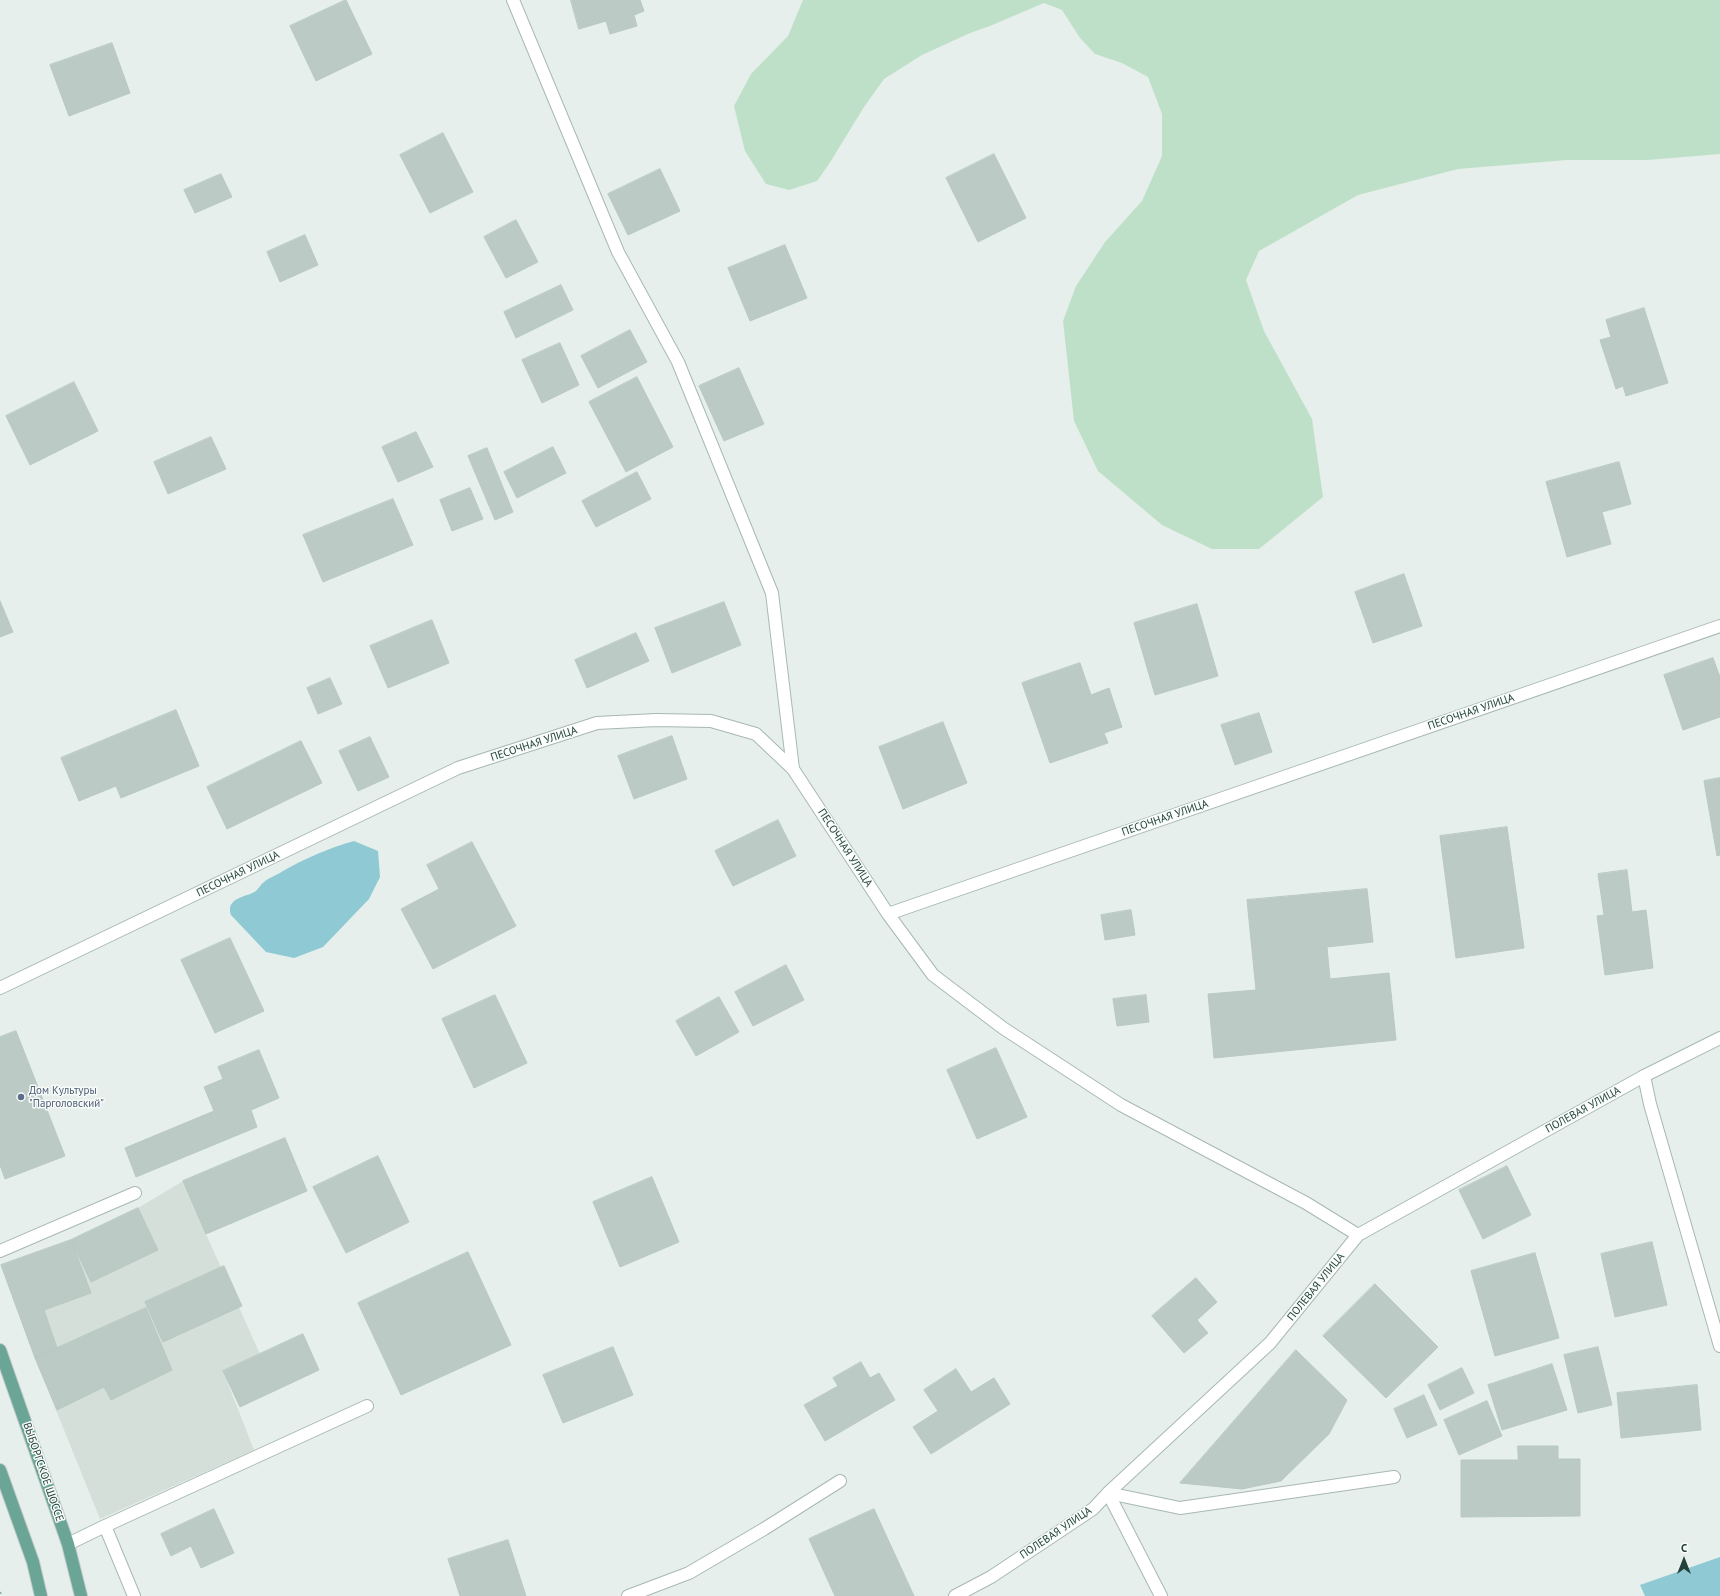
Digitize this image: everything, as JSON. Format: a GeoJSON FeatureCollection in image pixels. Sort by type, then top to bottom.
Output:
{"type":"FeatureCollection","features":[{"type":"Feature","properties":{"kind":"main road","name":"ВЫБОРГСКОЕ ШОССЕ"},"geometry":{"type":"LineString","coordinates":[[0,1350],[68,1544],[81,1596]]}},
{"type":"Feature","properties":{"kind":"main road"},"geometry":{"type":"LineString","coordinates":[[0,1470],[33,1562],[41,1596]]}},
{"type":"Feature","properties":{"kind":"street"},"geometry":{"type":"LineString","coordinates":[[513,0],[618,252],[678,362],[772,593],[793,769]]}},
{"type":"Feature","properties":{"kind":"street","name":"ПЕСОЧНАЯ УЛИЦА"},"geometry":{"type":"LineString","coordinates":[[0,988],[458,768],[597,723],[656,720],[712,721],[756,734],[793,769],[888,914],[1720,626]]}},
{"type":"Feature","properties":{"kind":"street"},"geometry":{"type":"LineString","coordinates":[[888,914],[933,975],[1003,1028],[1121,1105],[1306,1203],[1358,1236]]}},
{"type":"Feature","properties":{"kind":"street","name":"ПОЛЕВАЯ УЛИЦА"},"geometry":{"type":"LineString","coordinates":[[955,1596],[991,1577],[1093,1509],[1108,1492],[1270,1343],[1358,1236],[1644,1076],[1720,1038]]}},
{"type":"Feature","properties":{"kind":"street"},"geometry":{"type":"LineString","coordinates":[[1644,1076],[1650,1104],[1720,1346]]}},
{"type":"Feature","properties":{"kind":"street"},"geometry":{"type":"LineString","coordinates":[[0,1251],[135,1193]]}},
{"type":"Feature","properties":{"kind":"street"},"geometry":{"type":"LineString","coordinates":[[68,1544],[367,1406]]}},
{"type":"Feature","properties":{"kind":"street"},"geometry":{"type":"LineString","coordinates":[[1108,1492],[1180,1508],[1394,1477]]}},
{"type":"Feature","properties":{"kind":"street"},"geometry":{"type":"LineString","coordinates":[[628,1596],[689,1573],[764,1529],[840,1481]]}},
{"type":"Feature","properties":{"kind":"street"},"geometry":{"type":"LineString","coordinates":[[1108,1492],[1161,1596]]}},
{"type":"Feature","properties":{"kind":"street"},"geometry":{"type":"LineString","coordinates":[[105,1526],[134,1596]]}},
{"type":"Feature","properties":{"kind":"path"},"geometry":{"type":"LineString","coordinates":[[0,1592],[1,1596]]}},
{"type":"Feature","properties":{"kind":"shaded area"},"geometry":{"type":"Polygon","coordinates":[[[285,1138],[307,1191],[206,1234],[260,1354],[223,1371],[254,1450],[100,1519],[35,1358],[1,1265],[71,1240],[138,1208],[183,1181],[285,1138]]]}},
{"type":"Feature","properties":{"kind":"green space"},"geometry":{"type":"Polygon","coordinates":[[[803,0],[1720,0],[1720,154],[1647,160],[1567,160],[1458,169],[1358,195],[1259,251],[1246,280],[1264,331],[1312,419],[1323,497],[1259,549],[1212,549],[1162,525],[1098,471],[1074,421],[1063,321],[1076,286],[1105,242],[1142,201],[1162,156],[1162,114],[1148,77],[1122,63],[1095,54],[1080,38],[1062,10],[1044,3],[970,33],[922,55],[884,79],[864,107],[817,181],[789,190],[766,184],[745,151],[734,106],[751,74],[788,36],[803,0]]]}},
{"type":"Feature","properties":{"kind":"water"},"geometry":{"type":"Polygon","coordinates":[[[354,841],[378,851],[380,877],[369,899],[323,947],[294,958],[266,952],[231,915],[231,904],[234,901],[256,891],[269,879],[300,862],[354,841]]]}},
{"type":"Feature","properties":{"kind":"water"},"geometry":{"type":"Polygon","coordinates":[[[1720,1557],[1720,1596],[1645,1596],[1640,1585],[1720,1557]]]}},
{"type":"Feature","properties":{"kind":"building"},"geometry":{"type":"Polygon","coordinates":[[[346,0],[372,54],[316,81],[290,26],[346,0]]]}},
{"type":"Feature","properties":{"kind":"building"},"geometry":{"type":"Polygon","coordinates":[[[571,0],[640,0],[644,11],[634,15],[637,26],[610,34],[606,21],[579,29],[571,0]]]}},
{"type":"Feature","properties":{"kind":"building"},"geometry":{"type":"Polygon","coordinates":[[[112,43],[130,93],[69,116],[50,65],[112,43]]]}},
{"type":"Feature","properties":{"kind":"building"},"geometry":{"type":"Polygon","coordinates":[[[443,133],[473,192],[430,213],[400,155],[443,133]]]}},
{"type":"Feature","properties":{"kind":"building"},"geometry":{"type":"Polygon","coordinates":[[[994,154],[1026,218],[978,242],[946,178],[994,154]]]}},
{"type":"Feature","properties":{"kind":"building"},"geometry":{"type":"Polygon","coordinates":[[[660,169],[680,211],[628,235],[608,194],[660,169]]]}},
{"type":"Feature","properties":{"kind":"building"},"geometry":{"type":"Polygon","coordinates":[[[221,174],[232,197],[195,213],[184,190],[221,174]]]}},
{"type":"Feature","properties":{"kind":"building"},"geometry":{"type":"Polygon","coordinates":[[[516,220],[538,262],[506,278],[484,237],[516,220]]]}},
{"type":"Feature","properties":{"kind":"building"},"geometry":{"type":"Polygon","coordinates":[[[305,235],[318,265],[280,282],[267,252],[305,235]]]}},
{"type":"Feature","properties":{"kind":"building"},"geometry":{"type":"Polygon","coordinates":[[[785,245],[807,298],[750,321],[728,268],[785,245]]]}},
{"type":"Feature","properties":{"kind":"building"},"geometry":{"type":"Polygon","coordinates":[[[561,285],[573,310],[516,338],[504,312],[561,285]]]}},
{"type":"Feature","properties":{"kind":"building"},"geometry":{"type":"Polygon","coordinates":[[[1644,308],[1668,383],[1626,396],[1623,386],[1616,389],[1600,340],[1611,337],[1606,320],[1644,308]]]}},
{"type":"Feature","properties":{"kind":"building"},"geometry":{"type":"Polygon","coordinates":[[[630,330],[647,362],[598,388],[581,356],[630,330]]]}},
{"type":"Feature","properties":{"kind":"building"},"geometry":{"type":"Polygon","coordinates":[[[560,343],[579,385],[542,403],[522,360],[560,343]]]}},
{"type":"Feature","properties":{"kind":"building"},"geometry":{"type":"Polygon","coordinates":[[[739,368],[764,424],[724,441],[699,386],[739,368]]]}},
{"type":"Feature","properties":{"kind":"building"},"geometry":{"type":"Polygon","coordinates":[[[637,377],[673,447],[626,472],[589,402],[637,377]]]}},
{"type":"Feature","properties":{"kind":"building"},"geometry":{"type":"Polygon","coordinates":[[[74,382],[98,431],[30,465],[6,416],[74,382]]]}},
{"type":"Feature","properties":{"kind":"building"},"geometry":{"type":"Polygon","coordinates":[[[416,432],[433,467],[398,482],[382,447],[416,432]]]}},
{"type":"Feature","properties":{"kind":"building"},"geometry":{"type":"Polygon","coordinates":[[[211,437],[226,469],[168,494],[154,462],[211,437]]]}},
{"type":"Feature","properties":{"kind":"building"},"geometry":{"type":"Polygon","coordinates":[[[553,447],[566,473],[517,498],[504,472],[553,447]]]}},
{"type":"Feature","properties":{"kind":"building"},"geometry":{"type":"Polygon","coordinates":[[[487,448],[513,512],[495,520],[468,456],[487,448]]]}},
{"type":"Feature","properties":{"kind":"building"},"geometry":{"type":"Polygon","coordinates":[[[1619,462],[1631,504],[1602,512],[1611,544],[1567,557],[1546,482],[1619,462]]]}},
{"type":"Feature","properties":{"kind":"building"},"geometry":{"type":"Polygon","coordinates":[[[637,472],[651,499],[596,527],[582,501],[637,472]]]}},
{"type":"Feature","properties":{"kind":"building"},"geometry":{"type":"Polygon","coordinates":[[[470,488],[483,519],[452,531],[440,500],[470,488]]]}},
{"type":"Feature","properties":{"kind":"building"},"geometry":{"type":"Polygon","coordinates":[[[393,499],[413,545],[323,582],[303,535],[393,499]]]}},
{"type":"Feature","properties":{"kind":"building"},"geometry":{"type":"Polygon","coordinates":[[[1404,574],[1422,626],[1373,643],[1355,592],[1404,574]]]}},
{"type":"Feature","properties":{"kind":"building"},"geometry":{"type":"Polygon","coordinates":[[[0,601],[13,632],[0,637],[0,601]]]}},
{"type":"Feature","properties":{"kind":"building"},"geometry":{"type":"Polygon","coordinates":[[[724,602],[741,645],[672,673],[655,628],[724,602]]]}},
{"type":"Feature","properties":{"kind":"building"},"geometry":{"type":"Polygon","coordinates":[[[1197,604],[1218,676],[1155,695],[1134,623],[1197,604]]]}},
{"type":"Feature","properties":{"kind":"building"},"geometry":{"type":"Polygon","coordinates":[[[432,620],[449,663],[388,688],[370,646],[432,620]]]}},
{"type":"Feature","properties":{"kind":"building"},"geometry":{"type":"Polygon","coordinates":[[[636,633],[649,661],[587,688],[575,660],[636,633]]]}},
{"type":"Feature","properties":{"kind":"building"},"geometry":{"type":"Polygon","coordinates":[[[1713,658],[1720,677],[1720,717],[1683,730],[1664,675],[1713,658]]]}},
{"type":"Feature","properties":{"kind":"building"},"geometry":{"type":"Polygon","coordinates":[[[1080,663],[1091,695],[1109,688],[1122,727],[1104,733],[1108,743],[1050,763],[1022,683],[1080,663]]]}},
{"type":"Feature","properties":{"kind":"building"},"geometry":{"type":"Polygon","coordinates":[[[330,678],[342,704],[318,714],[307,688],[330,678]]]}},
{"type":"Feature","properties":{"kind":"building"},"geometry":{"type":"Polygon","coordinates":[[[176,710],[199,766],[121,798],[116,786],[79,801],[61,758],[176,710]]]}},
{"type":"Feature","properties":{"kind":"building"},"geometry":{"type":"Polygon","coordinates":[[[1259,713],[1272,752],[1235,765],[1221,725],[1259,713]]]}},
{"type":"Feature","properties":{"kind":"building"},"geometry":{"type":"Polygon","coordinates":[[[943,722],[967,783],[903,809],[879,747],[943,722]]]}},
{"type":"Feature","properties":{"kind":"building"},"geometry":{"type":"Polygon","coordinates":[[[672,736],[687,779],[634,799],[618,756],[672,736]]]}},
{"type":"Feature","properties":{"kind":"building"},"geometry":{"type":"Polygon","coordinates":[[[370,737],[389,777],[358,791],[339,751],[370,737]]]}},
{"type":"Feature","properties":{"kind":"building"},"geometry":{"type":"Polygon","coordinates":[[[301,741],[322,783],[227,829],[207,787],[301,741]]]}},
{"type":"Feature","properties":{"kind":"building"},"geometry":{"type":"Polygon","coordinates":[[[1720,778],[1720,855],[1717,856],[1704,781],[1720,778]]]}},
{"type":"Feature","properties":{"kind":"building"},"geometry":{"type":"Polygon","coordinates":[[[778,820],[796,856],[733,886],[715,851],[778,820]]]}},
{"type":"Feature","properties":{"kind":"building"},"geometry":{"type":"Polygon","coordinates":[[[1507,827],[1524,948],[1456,958],[1440,836],[1507,827]]]}},
{"type":"Feature","properties":{"kind":"building"},"geometry":{"type":"Polygon","coordinates":[[[472,842],[516,926],[433,969],[401,909],[439,889],[427,865],[472,842]]]}},
{"type":"Feature","properties":{"kind":"building"},"geometry":{"type":"Polygon","coordinates":[[[1627,870],[1632,912],[1646,910],[1653,968],[1605,975],[1597,916],[1604,915],[1598,874],[1627,870]]]}},
{"type":"Feature","properties":{"kind":"building"},"geometry":{"type":"Polygon","coordinates":[[[1367,889],[1373,942],[1327,947],[1330,979],[1389,973],[1396,1040],[1214,1058],[1208,994],[1256,990],[1247,900],[1367,889]]]}},
{"type":"Feature","properties":{"kind":"building"},"geometry":{"type":"Polygon","coordinates":[[[1131,910],[1135,935],[1105,940],[1101,915],[1131,910]]]}},
{"type":"Feature","properties":{"kind":"building"},"geometry":{"type":"Polygon","coordinates":[[[230,938],[264,1011],[215,1033],[181,960],[230,938]]]}},
{"type":"Feature","properties":{"kind":"building"},"geometry":{"type":"Polygon","coordinates":[[[786,965],[804,1000],[753,1026],[735,992],[786,965]]]}},
{"type":"Feature","properties":{"kind":"building"},"geometry":{"type":"Polygon","coordinates":[[[495,995],[527,1063],[474,1088],[442,1019],[495,995]]]}},
{"type":"Feature","properties":{"kind":"building"},"geometry":{"type":"Polygon","coordinates":[[[1146,995],[1149,1022],[1117,1026],[1113,999],[1146,995]]]}},
{"type":"Feature","properties":{"kind":"building"},"geometry":{"type":"Polygon","coordinates":[[[719,997],[739,1032],[696,1056],[676,1021],[719,997]]]}},
{"type":"Feature","properties":{"kind":"building","name":"Дом Культуры \"Парголовский\""},"geometry":{"type":"Polygon","coordinates":[[[16,1031],[65,1156],[5,1179],[0,1165],[0,1037],[16,1031]]]}},
{"type":"Feature","properties":{"kind":"building"},"geometry":{"type":"Polygon","coordinates":[[[996,1048],[1027,1117],[977,1139],[947,1070],[996,1048]]]}},
{"type":"Feature","properties":{"kind":"building"},"geometry":{"type":"Polygon","coordinates":[[[259,1050],[279,1098],[251,1110],[257,1127],[136,1177],[125,1148],[214,1111],[204,1087],[223,1079],[218,1067],[259,1050]]]}},
{"type":"Feature","properties":{"kind":"building"},"geometry":{"type":"Polygon","coordinates":[[[285,1138],[307,1191],[206,1234],[183,1181],[285,1138]]]}},
{"type":"Feature","properties":{"kind":"building"},"geometry":{"type":"Polygon","coordinates":[[[378,1156],[409,1222],[346,1253],[313,1187],[378,1156]]]}},
{"type":"Feature","properties":{"kind":"building"},"geometry":{"type":"Polygon","coordinates":[[[1507,1166],[1531,1215],[1483,1239],[1459,1190],[1507,1166]]]}},
{"type":"Feature","properties":{"kind":"building"},"geometry":{"type":"Polygon","coordinates":[[[652,1177],[679,1242],[620,1267],[593,1202],[652,1177]]]}},
{"type":"Feature","properties":{"kind":"building"},"geometry":{"type":"Polygon","coordinates":[[[138,1208],[158,1250],[91,1282],[71,1240],[138,1208]]]}},
{"type":"Feature","properties":{"kind":"building"},"geometry":{"type":"Polygon","coordinates":[[[71,1240],[91,1293],[44,1310],[57,1348],[35,1358],[1,1265],[71,1240]]]}},
{"type":"Feature","properties":{"kind":"building"},"geometry":{"type":"Polygon","coordinates":[[[1652,1242],[1667,1305],[1615,1317],[1601,1254],[1652,1242]]]}},
{"type":"Feature","properties":{"kind":"building"},"geometry":{"type":"Polygon","coordinates":[[[468,1252],[511,1345],[401,1395],[358,1303],[468,1252]]]}},
{"type":"Feature","properties":{"kind":"building"},"geometry":{"type":"Polygon","coordinates":[[[1535,1253],[1559,1338],[1495,1356],[1471,1271],[1535,1253]]]}},
{"type":"Feature","properties":{"kind":"building"},"geometry":{"type":"Polygon","coordinates":[[[224,1266],[242,1306],[163,1342],[145,1302],[224,1266]]]}},
{"type":"Feature","properties":{"kind":"building"},"geometry":{"type":"Polygon","coordinates":[[[1196,1278],[1217,1302],[1197,1320],[1208,1333],[1184,1353],[1152,1316],[1196,1278]]]}},
{"type":"Feature","properties":{"kind":"building"},"geometry":{"type":"Polygon","coordinates":[[[1375,1284],[1438,1347],[1386,1398],[1323,1336],[1375,1284]]]}},
{"type":"Feature","properties":{"kind":"building"},"geometry":{"type":"Polygon","coordinates":[[[146,1308],[172,1370],[111,1400],[104,1387],[57,1410],[35,1358],[146,1308]]]}},
{"type":"Feature","properties":{"kind":"building"},"geometry":{"type":"Polygon","coordinates":[[[303,1334],[319,1370],[240,1407],[223,1371],[303,1334]]]}},
{"type":"Feature","properties":{"kind":"building"},"geometry":{"type":"Polygon","coordinates":[[[613,1347],[633,1395],[563,1423],[543,1375],[613,1347]]]}},
{"type":"Feature","properties":{"kind":"building"},"geometry":{"type":"Polygon","coordinates":[[[1598,1347],[1612,1405],[1578,1413],[1564,1355],[1598,1347]]]}},
{"type":"Feature","properties":{"kind":"building"},"geometry":{"type":"Polygon","coordinates":[[[1296,1350],[1347,1400],[1329,1434],[1281,1481],[1242,1489],[1180,1483],[1296,1350]]]}},
{"type":"Feature","properties":{"kind":"building"},"geometry":{"type":"Polygon","coordinates":[[[861,1362],[870,1378],[879,1373],[895,1400],[825,1441],[804,1405],[838,1386],[833,1378],[861,1362]]]}},
{"type":"Feature","properties":{"kind":"building"},"geometry":{"type":"Polygon","coordinates":[[[1552,1364],[1567,1410],[1502,1430],[1488,1385],[1552,1364]]]}},
{"type":"Feature","properties":{"kind":"building"},"geometry":{"type":"Polygon","coordinates":[[[1462,1368],[1474,1393],[1440,1410],[1428,1385],[1462,1368]]]}},
{"type":"Feature","properties":{"kind":"building"},"geometry":{"type":"Polygon","coordinates":[[[956,1369],[971,1392],[994,1378],[1010,1404],[931,1454],[913,1427],[938,1411],[924,1390],[956,1369]]]}},
{"type":"Feature","properties":{"kind":"building"},"geometry":{"type":"Polygon","coordinates":[[[1697,1385],[1701,1430],[1621,1438],[1617,1393],[1697,1385]]]}},
{"type":"Feature","properties":{"kind":"building"},"geometry":{"type":"Polygon","coordinates":[[[1424,1395],[1437,1425],[1407,1438],[1394,1409],[1424,1395]]]}},
{"type":"Feature","properties":{"kind":"building"},"geometry":{"type":"Polygon","coordinates":[[[1487,1401],[1502,1436],[1459,1455],[1444,1420],[1487,1401]]]}},
{"type":"Feature","properties":{"kind":"building"},"geometry":{"type":"Polygon","coordinates":[[[1518,1446],[1558,1446],[1558,1459],[1580,1459],[1580,1516],[1461,1517],[1461,1460],[1518,1460],[1518,1446]]]}},
{"type":"Feature","properties":{"kind":"building"},"geometry":{"type":"Polygon","coordinates":[[[214,1509],[234,1553],[201,1568],[191,1546],[171,1556],[161,1534],[214,1509]]]}},
{"type":"Feature","properties":{"kind":"building"},"geometry":{"type":"Polygon","coordinates":[[[874,1509],[914,1596],[835,1596],[809,1539],[874,1509]]]}},
{"type":"Feature","properties":{"kind":"building"},"geometry":{"type":"Polygon","coordinates":[[[508,1540],[526,1596],[460,1596],[448,1559],[508,1540]]]}},
{"type":"Feature","properties":{"kind":"place","name":"Дом Культуры \"Парголовский\""},"geometry":{"type":"Point","coordinates":[21,1097]}}]}
